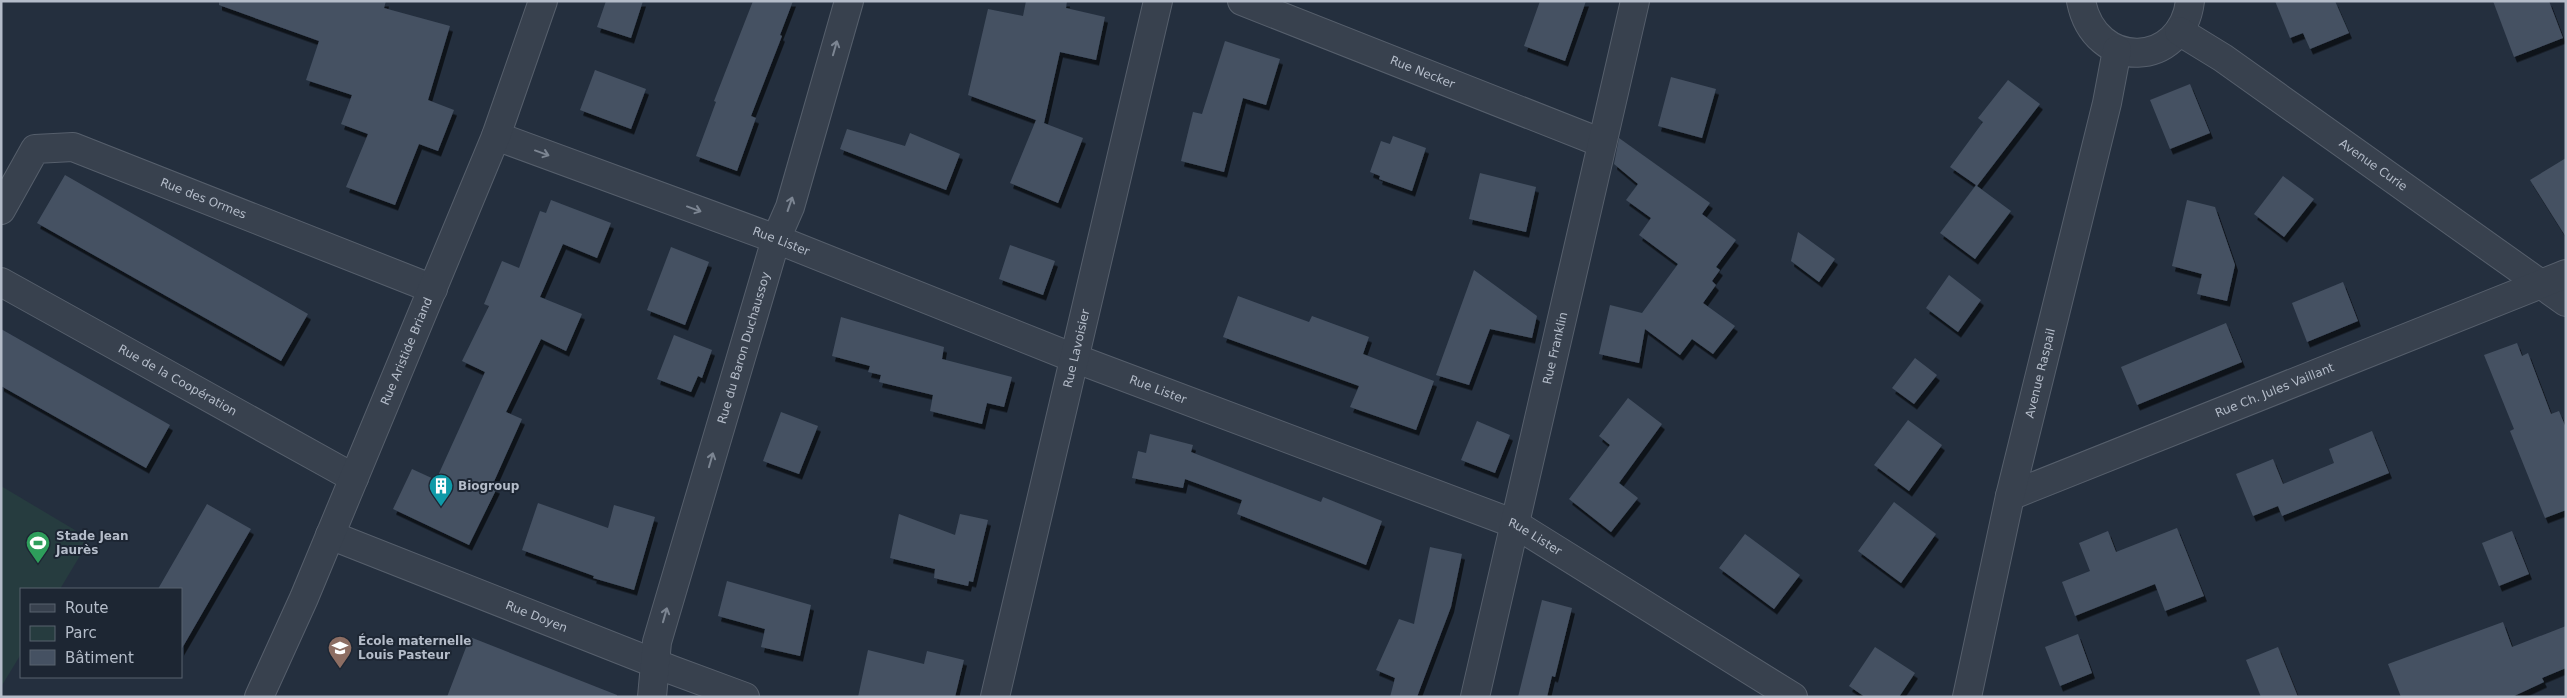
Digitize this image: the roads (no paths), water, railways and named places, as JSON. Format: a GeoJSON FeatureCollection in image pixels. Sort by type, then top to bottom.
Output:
{"type":"FeatureCollection","features":[{"type":"Feature","properties":{"kind":"street","name":"Rue du Baron Duchaussoy"},"geometry":{"type":"LineString","coordinates":[[652,697],[657,642],[776,239],[790,207],[849,1]]}},
{"type":"Feature","properties":{"kind":"street","name":"Rue Lavoisier"},"geometry":{"type":"LineString","coordinates":[[995,697],[1158,1]]}},
{"type":"Feature","properties":{"kind":"street","name":"Rue Necker"},"geometry":{"type":"LineString","coordinates":[[1242,1],[1602,143]]}},
{"type":"Feature","properties":{"kind":"street","name":"Rue Franklin"},"geometry":{"type":"LineString","coordinates":[[1475,697],[1635,1]]}},
{"type":"Feature","properties":{"kind":"street"},"geometry":{"type":"LineString","coordinates":[[2081,1],[2084,16],[2091,30],[2103,42],[2117,50],[2134,53],[2151,50],[2167,43],[2179,31],[2187,18],[2190,1]]}},
{"type":"Feature","properties":{"kind":"street","name":"Rue Aristide Briand"},"geometry":{"type":"LineString","coordinates":[[259,697],[304,598],[496,136],[535,4]]}},
{"type":"Feature","properties":{"kind":"street","name":"Avenue Curie"},"geometry":{"type":"LineString","coordinates":[[2179,31],[2223,58],[2566,302]]}},
{"type":"Feature","properties":{"kind":"street","name":"Avenue Raspail"},"geometry":{"type":"LineString","coordinates":[[1967,697],[2010,496],[2107,103],[2117,50]]}},
{"type":"Feature","properties":{"kind":"street","name":"Rue Lister"},"geometry":{"type":"LineString","coordinates":[[496,136],[776,239],[1074,358],[1515,524],[1793,697]]}},
{"type":"Feature","properties":{"kind":"street","name":"Rue des Ormes"},"geometry":{"type":"LineString","coordinates":[[1,210],[34,149],[73,146],[433,289]]}},
{"type":"Feature","properties":{"kind":"street","name":"Rue Ch. Jules Vaillant"},"geometry":{"type":"LineString","coordinates":[[2010,496],[2566,274]]}},
{"type":"Feature","properties":{"kind":"street","name":"Rue de la Coopération"},"geometry":{"type":"LineString","coordinates":[[1,282],[354,478]]}},
{"type":"Feature","properties":{"kind":"street","name":"Rue Doyen"},"geometry":{"type":"LineString","coordinates":[[330,535],[745,697]]}},
{"type":"Feature","properties":{"kind":"place","name":"Biogroup"},"geometry":{"type":"Point","coordinates":[441,507]}},
{"type":"Feature","properties":{"kind":"place","name":"Stade Jean Jaurès"},"geometry":{"type":"Point","coordinates":[38,564]}},
{"type":"Feature","properties":{"kind":"place","name":"École maternelle Louis Pasteur"},"geometry":{"type":"Point","coordinates":[340,669]}}]}
